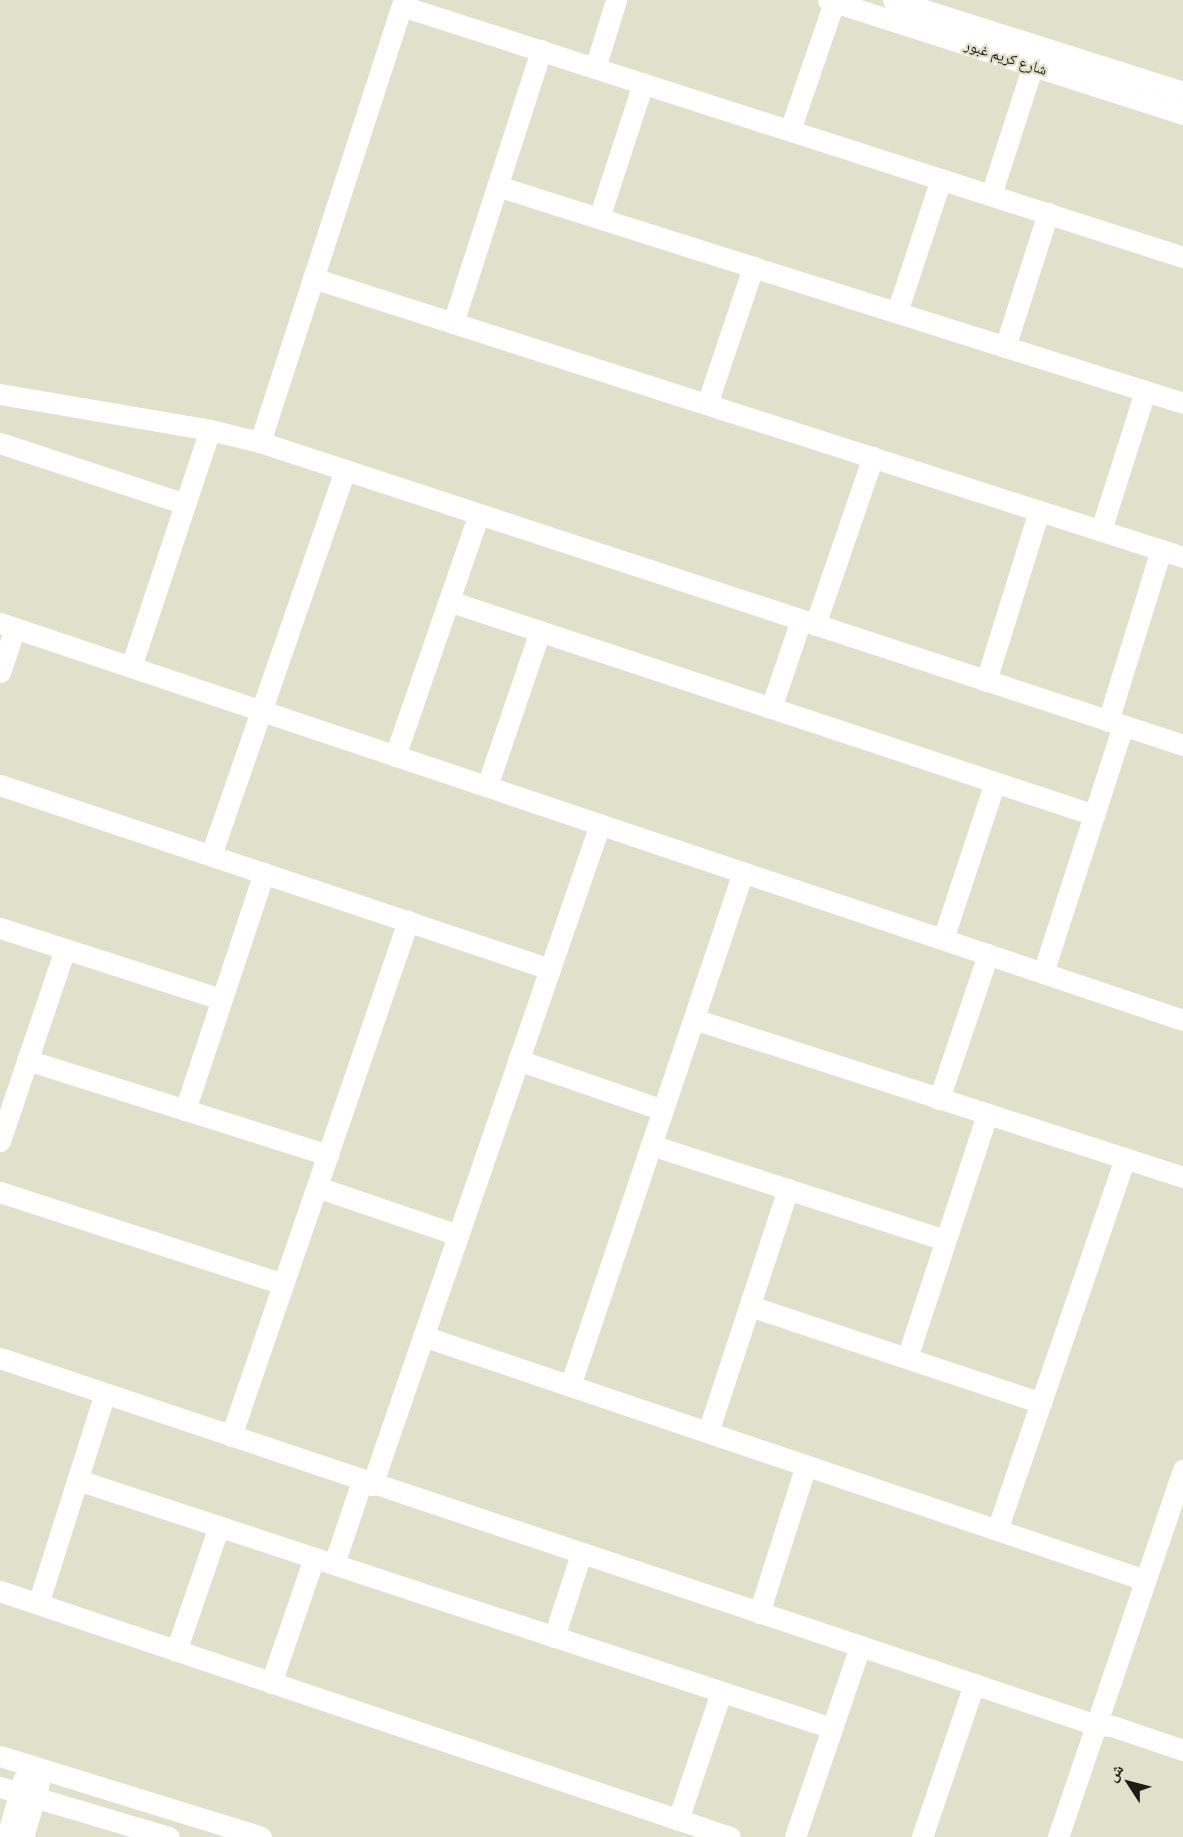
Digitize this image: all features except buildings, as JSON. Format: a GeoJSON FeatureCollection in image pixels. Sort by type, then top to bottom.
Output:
{"type":"FeatureCollection","features":[{"type":"Feature","properties":{"kind":"street"},"geometry":{"type":"LineString","coordinates":[[595,68],[616,0]]}},
{"type":"Feature","properties":{"kind":"street","name":"شارع كريم غبور"},"geometry":{"type":"LineString","coordinates":[[893,0],[988,41],[1033,65],[1183,114]]}},
{"type":"Feature","properties":{"kind":"street"},"geometry":{"type":"LineString","coordinates":[[790,130],[831,1]]}},
{"type":"Feature","properties":{"kind":"street","name":"شارع كريم غبور"},"geometry":{"type":"LineString","coordinates":[[831,1],[1182,90]]}},
{"type":"Feature","properties":{"kind":"street"},"geometry":{"type":"LineString","coordinates":[[260,442],[403,3],[595,68],[1183,256]]}},
{"type":"Feature","properties":{"kind":"street"},"geometry":{"type":"LineString","coordinates":[[453,323],[541,50]]}},
{"type":"Feature","properties":{"kind":"street"},"geometry":{"type":"LineString","coordinates":[[991,195],[1033,65]]}},
{"type":"Feature","properties":{"kind":"street"},"geometry":{"type":"LineString","coordinates":[[599,218],[643,83]]}},
{"type":"Feature","properties":{"kind":"street"},"geometry":{"type":"LineString","coordinates":[[897,312],[941,179]]}},
{"type":"Feature","properties":{"kind":"street"},"geometry":{"type":"LineString","coordinates":[[497,186],[1183,403]]}},
{"type":"Feature","properties":{"kind":"street"},"geometry":{"type":"LineString","coordinates":[[1005,347],[1048,213]]}},
{"type":"Feature","properties":{"kind":"street"},"geometry":{"type":"LineString","coordinates":[[707,404],[753,267]]}},
{"type":"Feature","properties":{"kind":"street"},"geometry":{"type":"LineString","coordinates":[[313,278],[1183,557]]}},
{"type":"Feature","properties":{"kind":"street"},"geometry":{"type":"LineString","coordinates":[[1101,530],[1145,391]]}},
{"type":"Feature","properties":{"kind":"street"},"geometry":{"type":"LineString","coordinates":[[0,394],[210,430],[260,442],[1183,746]]}},
{"type":"Feature","properties":{"kind":"street"},"geometry":{"type":"LineString","coordinates":[[131,667],[210,430]]}},
{"type":"Feature","properties":{"kind":"street"},"geometry":{"type":"LineString","coordinates":[[0,443],[185,504]]}},
{"type":"Feature","properties":{"kind":"street"},"geometry":{"type":"LineString","coordinates":[[771,708],[808,623],[873,457]]}},
{"type":"Feature","properties":{"kind":"street"},"geometry":{"type":"LineString","coordinates":[[211,855],[345,470]]}},
{"type":"Feature","properties":{"kind":"street"},"geometry":{"type":"LineString","coordinates":[[987,681],[1039,511]]}},
{"type":"Feature","properties":{"kind":"street"},"geometry":{"type":"LineString","coordinates":[[395,756],[479,514]]}},
{"type":"Feature","properties":{"kind":"street"},"geometry":{"type":"LineString","coordinates":[[1043,973],[1094,815],[1161,550]]}},
{"type":"Feature","properties":{"kind":"street"},"geometry":{"type":"LineString","coordinates":[[449,601],[1094,815]]}},
{"type":"Feature","properties":{"kind":"street"},"geometry":{"type":"LineString","coordinates":[[0,672],[7,626],[1043,973],[1181,1014]]}},
{"type":"Feature","properties":{"kind":"street"},"geometry":{"type":"LineString","coordinates":[[487,786],[540,631]]}},
{"type":"Feature","properties":{"kind":"street"},"geometry":{"type":"LineString","coordinates":[[943,939],[995,782]]}},
{"type":"Feature","properties":{"kind":"street"},"geometry":{"type":"LineString","coordinates":[[0,785],[550,969]]}},
{"type":"Feature","properties":{"kind":"street"},"geometry":{"type":"LineString","coordinates":[[271,1683],[324,1561],[367,1483],[423,1336],[600,824]]}},
{"type":"Feature","properties":{"kind":"street"},"geometry":{"type":"LineString","coordinates":[[570,1386],[743,872]]}},
{"type":"Feature","properties":{"kind":"street"},"geometry":{"type":"LineString","coordinates":[[185,1110],[264,873]]}},
{"type":"Feature","properties":{"kind":"street"},"geometry":{"type":"LineString","coordinates":[[231,1436],[408,921]]}},
{"type":"Feature","properties":{"kind":"street"},"geometry":{"type":"LineString","coordinates":[[0,928],[222,999]]}},
{"type":"Feature","properties":{"kind":"street"},"geometry":{"type":"LineString","coordinates":[[0,1142],[66,949]]}},
{"type":"Feature","properties":{"kind":"street"},"geometry":{"type":"LineString","coordinates":[[939,1099],[988,954]]}},
{"type":"Feature","properties":{"kind":"street"},"geometry":{"type":"LineString","coordinates":[[694,1019],[1183,1177]]}},
{"type":"Feature","properties":{"kind":"street"},"geometry":{"type":"LineString","coordinates":[[27,1060],[328,1155]]}},
{"type":"Feature","properties":{"kind":"street"},"geometry":{"type":"LineString","coordinates":[[518,1060],[663,1110]]}},
{"type":"Feature","properties":{"kind":"street"},"geometry":{"type":"LineString","coordinates":[[907,1358],[987,1114]]}},
{"type":"Feature","properties":{"kind":"street"},"geometry":{"type":"LineString","coordinates":[[651,1145],[945,1240]]}},
{"type":"Feature","properties":{"kind":"street"},"geometry":{"type":"LineString","coordinates":[[997,1530],[1125,1158]]}},
{"type":"Feature","properties":{"kind":"street"},"geometry":{"type":"LineString","coordinates":[[317,1187],[458,1235]]}},
{"type":"Feature","properties":{"kind":"street"},"geometry":{"type":"LineString","coordinates":[[708,1432],[788,1189]]}},
{"type":"Feature","properties":{"kind":"street"},"geometry":{"type":"LineString","coordinates":[[0,1192],[283,1284]]}},
{"type":"Feature","properties":{"kind":"street"},"geometry":{"type":"LineString","coordinates":[[750,1306],[1041,1403]]}},
{"type":"Feature","properties":{"kind":"street"},"geometry":{"type":"LineString","coordinates":[[423,1336],[1145,1580]]}},
{"type":"Feature","properties":{"kind":"street"},"geometry":{"type":"LineString","coordinates":[[0,1358],[367,1483],[1096,1725],[1112,1726],[1183,1750]]}},
{"type":"Feature","properties":{"kind":"street"},"geometry":{"type":"LineString","coordinates":[[38,1604],[105,1393]]}},
{"type":"Feature","properties":{"kind":"street"},"geometry":{"type":"LineString","coordinates":[[759,1613],[806,1465]]}},
{"type":"Feature","properties":{"kind":"street"},"geometry":{"type":"LineString","coordinates":[[1058,1837],[1183,1470]]}},
{"type":"Feature","properties":{"kind":"street"},"geometry":{"type":"LineString","coordinates":[[78,1480],[832,1728]]}},
{"type":"Feature","properties":{"kind":"street"},"geometry":{"type":"LineString","coordinates":[[176,1651],[219,1526]]}},
{"type":"Feature","properties":{"kind":"street"},"geometry":{"type":"LineString","coordinates":[[554,1637],[581,1554]]}},
{"type":"Feature","properties":{"kind":"street"},"geometry":{"type":"LineString","coordinates":[[0,1592],[730,1837]]}},
{"type":"Feature","properties":{"kind":"street"},"geometry":{"type":"LineString","coordinates":[[795,1837],[860,1646]]}},
{"type":"Feature","properties":{"kind":"street"},"geometry":{"type":"LineString","coordinates":[[922,1837],[974,1684]]}},
{"type":"Feature","properties":{"kind":"street"},"geometry":{"type":"LineString","coordinates":[[678,1820],[722,1692]]}},
{"type":"Feature","properties":{"kind":"street"},"geometry":{"type":"LineString","coordinates":[[1096,1725],[1110,1735],[1183,1762]]}},
{"type":"Feature","properties":{"kind":"street"},"geometry":{"type":"LineString","coordinates":[[0,1756],[227,1832],[261,1837]]}},
{"type":"Feature","properties":{"kind":"street"},"geometry":{"type":"LineString","coordinates":[[7,1837],[18,1792],[35,1767]]}},
{"type":"Feature","properties":{"kind":"street"},"geometry":{"type":"LineString","coordinates":[[18,1792],[23,1837]]}},
{"type":"Feature","properties":{"kind":"street"},"geometry":{"type":"LineString","coordinates":[[18,1792],[169,1837]]}}]}
